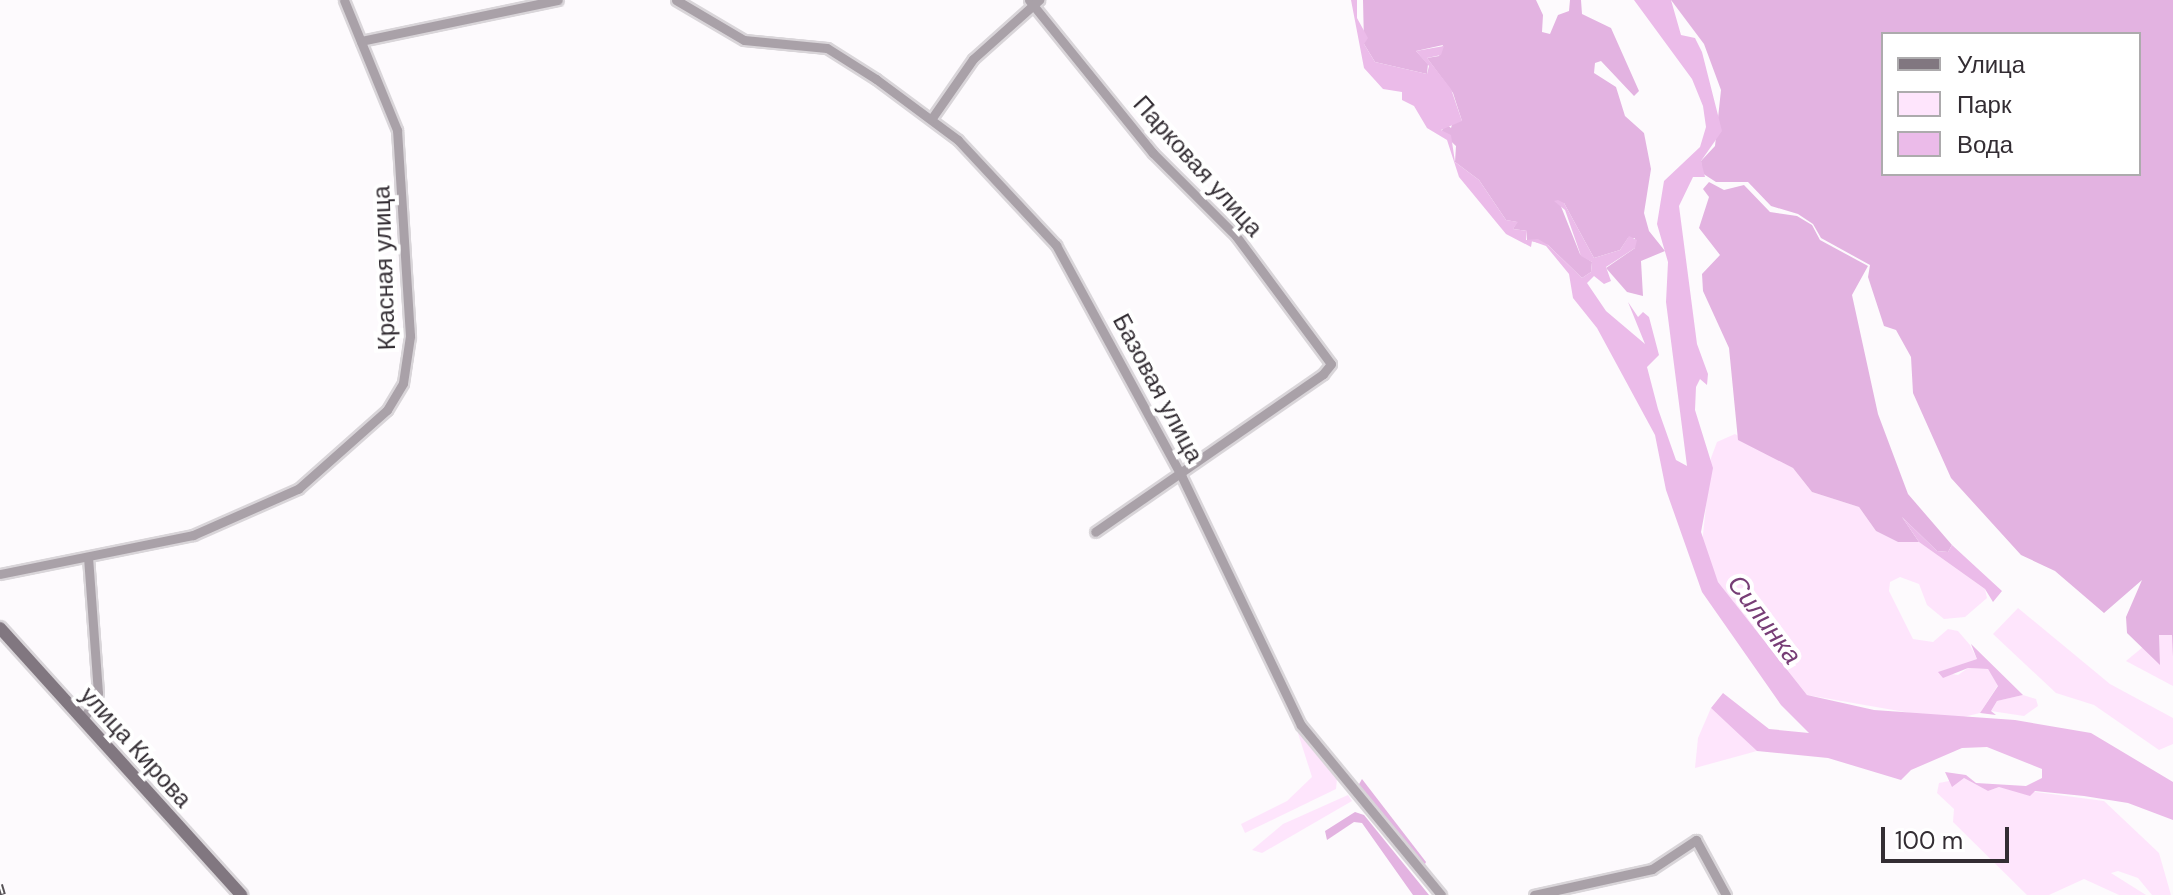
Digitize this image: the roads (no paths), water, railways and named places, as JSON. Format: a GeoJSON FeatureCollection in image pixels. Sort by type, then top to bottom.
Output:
{"type":"FeatureCollection","features":[{"type":"Feature","properties":{"kind":"main road","name":"улица Кирова"},"geometry":{"type":"LineString","coordinates":[[0,628],[241,895]]}},
{"type":"Feature","properties":{"kind":"street","name":"Красная улица"},"geometry":{"type":"LineString","coordinates":[[0,574],[193,535],[298,489],[352,446],[387,410],[403,383],[410,336],[397,130],[344,0]]}},
{"type":"Feature","properties":{"kind":"street"},"geometry":{"type":"LineString","coordinates":[[361,41],[558,0]]}},
{"type":"Feature","properties":{"kind":"street","name":"Базовая улица"},"geometry":{"type":"LineString","coordinates":[[676,0],[722,30],[744,40],[827,48],[932,118],[991,171],[1072,267],[1181,475],[1301,725],[1441,895]]}},
{"type":"Feature","properties":{"kind":"street"},"geometry":{"type":"LineString","coordinates":[[932,118],[973,59],[1033,1]]}},
{"type":"Feature","properties":{"kind":"street","name":"Парковая улица"},"geometry":{"type":"LineString","coordinates":[[1033,1],[1137,135],[1236,236],[1331,364],[1181,475]]}},
{"type":"Feature","properties":{"kind":"street"},"geometry":{"type":"LineString","coordinates":[[1095,532],[1181,475]]}},
{"type":"Feature","properties":{"kind":"street"},"geometry":{"type":"LineString","coordinates":[[83,720],[98,693],[88,557]]}},
{"type":"Feature","properties":{"kind":"street"},"geometry":{"type":"LineString","coordinates":[[1534,895],[1652,869],[1696,840],[1726,895]]}},
{"type":"Feature","properties":{"kind":"water"},"geometry":{"type":"Polygon","coordinates":[[[1351,0],[1357,0],[1357,18],[1368,38],[1364,44],[1375,62],[1427,74],[1429,66],[1416,51],[1444,46],[1441,55],[1427,58],[1451,89],[1462,121],[1441,130],[1451,135],[1455,162],[1479,180],[1506,220],[1518,222],[1513,229],[1527,231],[1526,240],[1538,239],[1548,245],[1582,278],[1591,272],[1592,262],[1581,256],[1565,210],[1554,201],[1558,200],[1564,203],[1594,258],[1620,250],[1629,236],[1637,240],[1635,248],[1606,267],[1611,281],[1604,284],[1594,276],[1587,283],[1606,311],[1645,344],[1628,302],[1638,317],[1643,312],[1649,317],[1659,355],[1647,367],[1676,460],[1687,466],[1666,302],[1668,262],[1657,224],[1664,181],[1700,147],[1706,127],[1703,106],[1692,79],[1634,0],[1671,0],[1681,35],[1695,38],[1702,52],[1722,131],[1701,161],[1705,177],[1693,177],[1679,206],[1697,344],[1708,374],[1707,385],[1700,379],[1696,387],[1695,410],[1713,468],[1701,532],[1718,582],[1807,695],[1874,710],[2015,720],[2091,733],[2173,782],[2173,820],[2128,803],[2084,796],[2035,791],[2030,796],[1999,787],[1988,791],[1964,778],[1952,787],[1945,772],[1966,775],[1976,783],[2026,786],[2042,778],[2042,769],[1987,747],[1962,748],[1911,770],[1901,780],[1828,758],[1757,751],[1711,708],[1723,693],[1769,729],[1809,733],[1781,705],[1702,592],[1666,490],[1655,435],[1597,328],[1573,298],[1569,274],[1546,246],[1532,241],[1531,247],[1506,234],[1459,177],[1447,140],[1427,128],[1414,106],[1402,100],[1402,92],[1383,89],[1364,68],[1351,0]]]}},
{"type":"Feature","properties":{"kind":"water"},"geometry":{"type":"Polygon","coordinates":[[[1902,517],[1937,551],[1948,552],[1952,545],[2002,591],[1993,602],[1985,589],[1919,542],[1902,517]]]}},
{"type":"Feature","properties":{"kind":"water"},"geometry":{"type":"Polygon","coordinates":[[[1971,644],[2023,695],[1997,701],[1991,711],[1996,715],[1980,713],[1998,686],[1988,669],[1968,668],[1943,678],[1938,672],[1977,659],[1971,644]]]}},
{"type":"Feature","properties":{"kind":"railway"},"geometry":{"type":"LineString","coordinates":[[0,885],[3,895]]}},
{"type":"Feature","properties":{"kind":"water label","name":"Силинка"},"geometry":{"type":"Point","coordinates":[1764,620]}}]}
